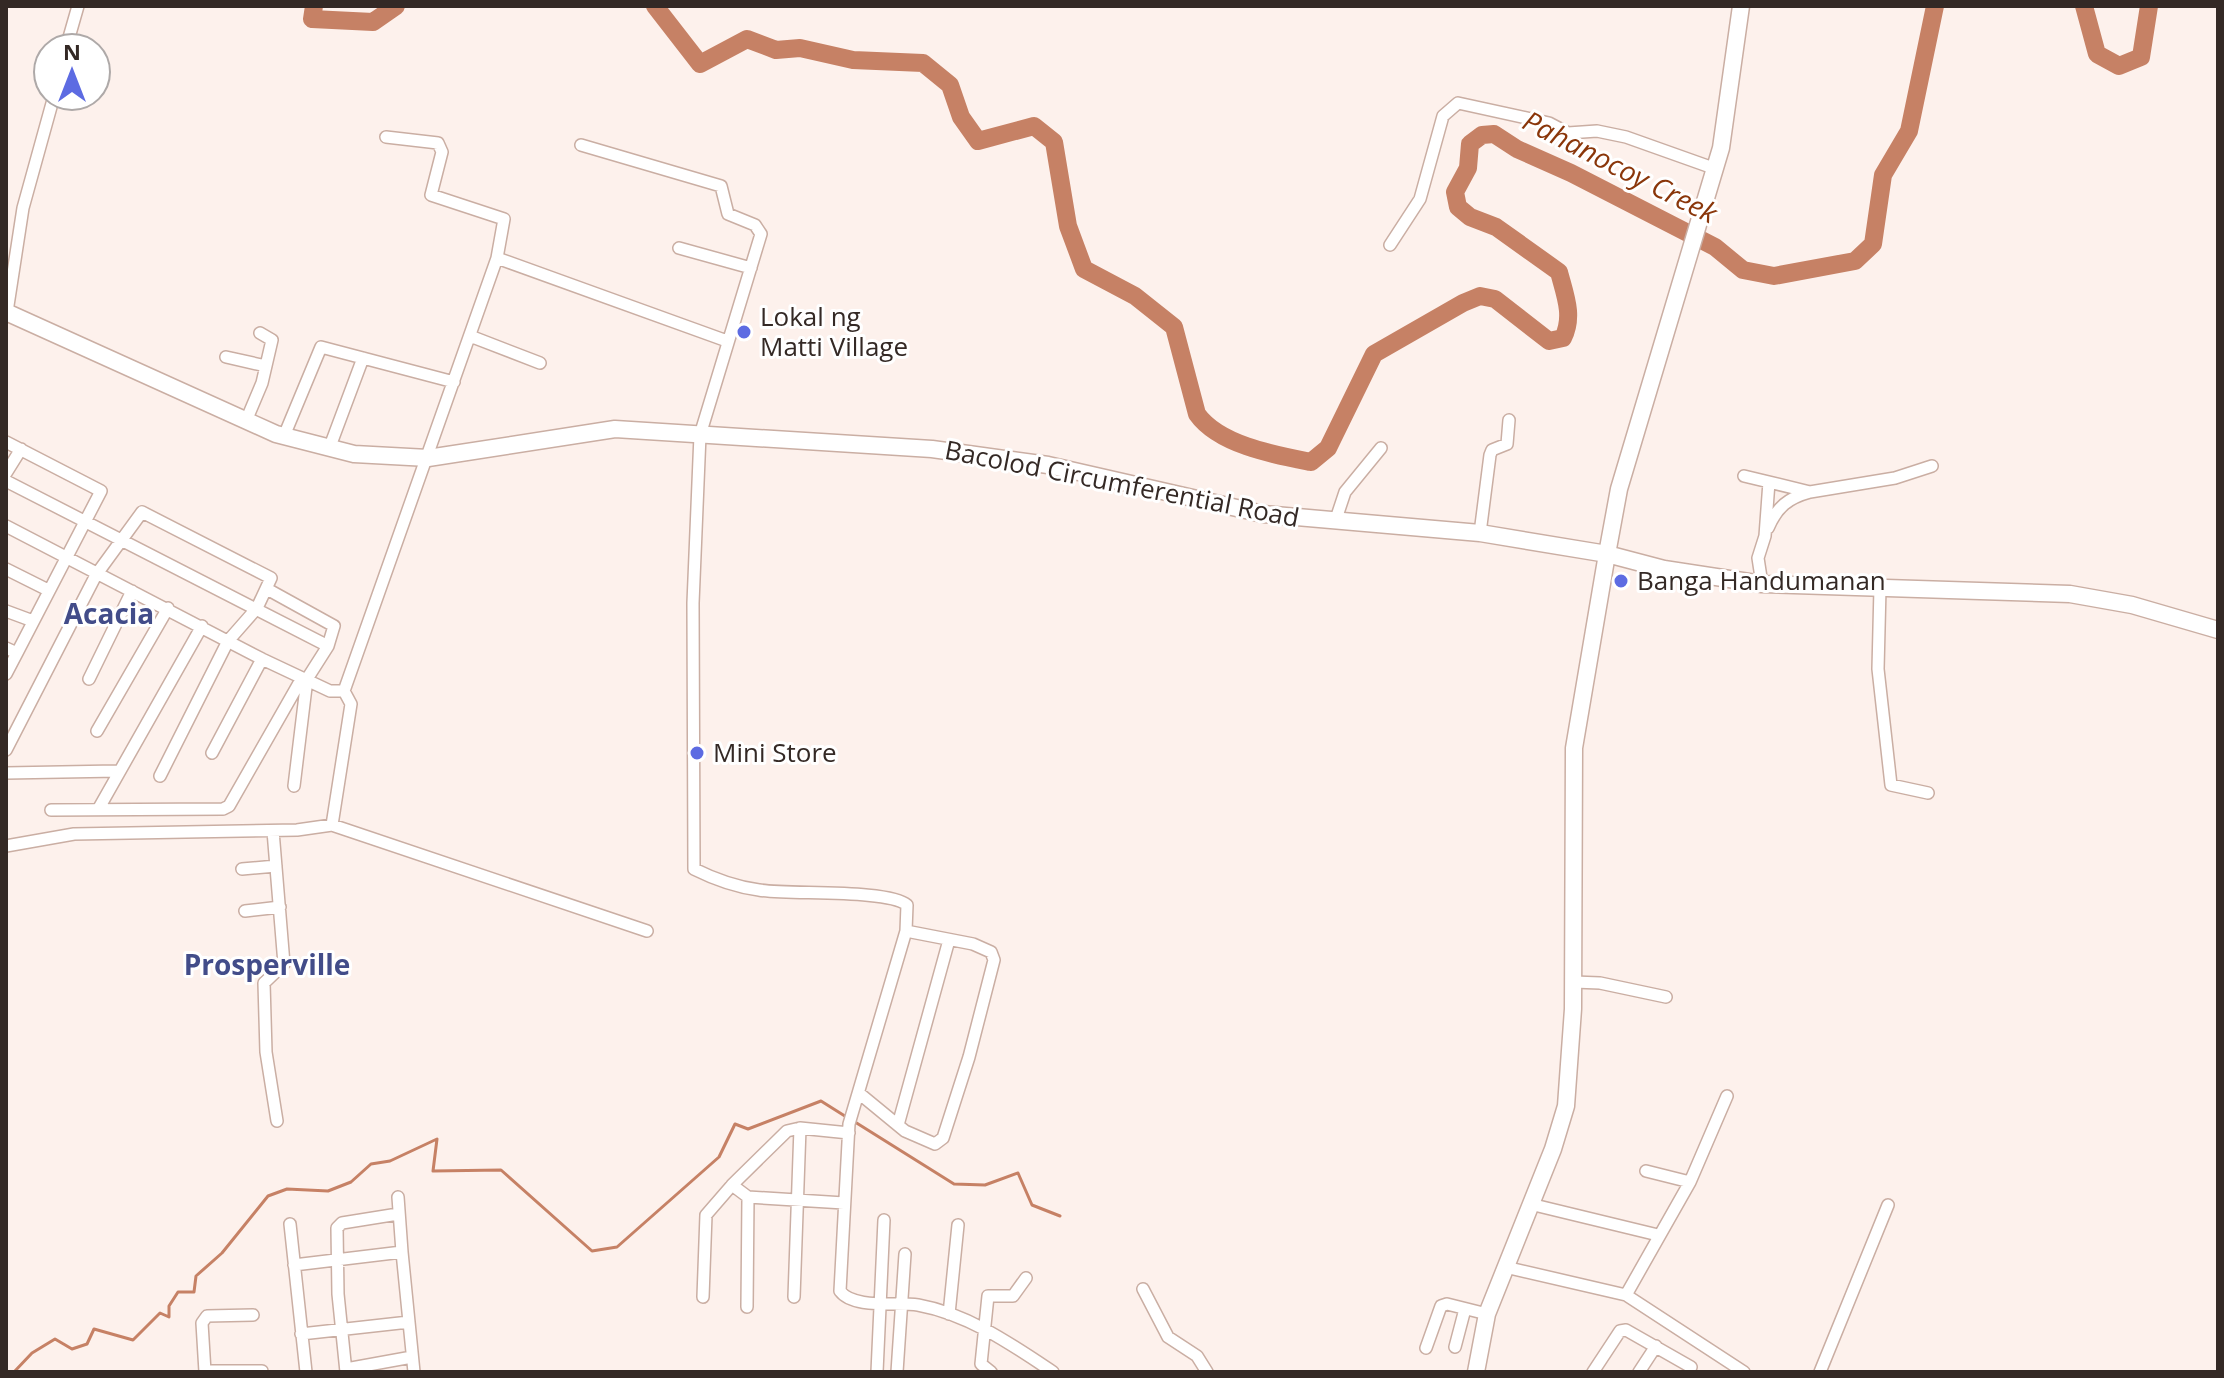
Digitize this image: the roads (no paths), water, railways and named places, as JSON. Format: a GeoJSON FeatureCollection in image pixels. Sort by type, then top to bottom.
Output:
{"type":"FeatureCollection","features":[{"type":"Feature","properties":{"kind":"main road"},"geometry":{"type":"LineString","coordinates":[[1476,1372],[1487,1314],[1530,1204],[1566,1099],[1574,982],[1574,748],[1619,489],[1716,169],[1725,128],[1741,6]]}},
{"type":"Feature","properties":{"kind":"main road","name":"Bacolod Circumferential Road"},"geometry":{"type":"LineString","coordinates":[[6,312],[284,436],[329,449],[385,459],[428,458],[615,429],[974,453],[1048,465],[1263,514],[1480,533],[1607,554],[1664,569],[1762,584],[2070,594],[2132,605],[2218,630]]}},
{"type":"Feature","properties":{"kind":"street"},"geometry":{"type":"LineString","coordinates":[[71,32],[78,6]]}},
{"type":"Feature","properties":{"kind":"street"},"geometry":{"type":"LineString","coordinates":[[1390,245],[1420,199],[1443,116],[1458,103],[1540,120],[1568,133],[1597,131],[1626,137],[1716,169]]}},
{"type":"Feature","properties":{"kind":"street"},"geometry":{"type":"LineString","coordinates":[[6,312],[23,208],[50,112]]}},
{"type":"Feature","properties":{"kind":"street"},"geometry":{"type":"LineString","coordinates":[[332,825],[351,704],[344,691],[497,258],[504,219],[431,195],[442,152],[438,143],[386,137]]}},
{"type":"Feature","properties":{"kind":"street"},"geometry":{"type":"LineString","coordinates":[[581,145],[721,186],[728,214],[759,229],[751,268],[700,435],[693,603],[694,869],[712,878],[759,890],[901,900],[907,905],[906,931],[849,1128],[840,1291],[845,1297],[903,1303],[949,1314],[983,1329],[1053,1372]]}},
{"type":"Feature","properties":{"kind":"street"},"geometry":{"type":"LineString","coordinates":[[679,248],[751,268]]}},
{"type":"Feature","properties":{"kind":"street"},"geometry":{"type":"LineString","coordinates":[[497,258],[727,341]]}},
{"type":"Feature","properties":{"kind":"street"},"geometry":{"type":"LineString","coordinates":[[246,421],[272,340],[260,333]]}},
{"type":"Feature","properties":{"kind":"street"},"geometry":{"type":"LineString","coordinates":[[470,336],[540,363]]}},
{"type":"Feature","properties":{"kind":"street"},"geometry":{"type":"LineString","coordinates":[[284,436],[321,347],[454,382]]}},
{"type":"Feature","properties":{"kind":"street"},"geometry":{"type":"LineString","coordinates":[[226,357],[266,366]]}},
{"type":"Feature","properties":{"kind":"street"},"geometry":{"type":"LineString","coordinates":[[329,449],[363,358]]}},
{"type":"Feature","properties":{"kind":"street"},"geometry":{"type":"LineString","coordinates":[[1480,533],[1490,455],[1492,450],[1507,444],[1509,420]]}},
{"type":"Feature","properties":{"kind":"street"},"geometry":{"type":"LineString","coordinates":[[6,442],[101,491],[33,621],[11,650],[6,674]]}},
{"type":"Feature","properties":{"kind":"street"},"geometry":{"type":"LineString","coordinates":[[1335,522],[1345,492],[1381,448]]}},
{"type":"Feature","properties":{"kind":"street"},"geometry":{"type":"LineString","coordinates":[[6,473],[21,449]]}},
{"type":"Feature","properties":{"kind":"street"},"geometry":{"type":"LineString","coordinates":[[1762,584],[1758,558],[1775,511],[1787,500],[1810,492],[1895,478],[1932,466]]}},
{"type":"Feature","properties":{"kind":"street"},"geometry":{"type":"LineString","coordinates":[[1744,476],[1810,492]]}},
{"type":"Feature","properties":{"kind":"street"},"geometry":{"type":"LineString","coordinates":[[6,481],[328,646]]}},
{"type":"Feature","properties":{"kind":"street"},"geometry":{"type":"LineString","coordinates":[[1765,536],[1769,482]]}},
{"type":"Feature","properties":{"kind":"street"},"geometry":{"type":"LineString","coordinates":[[6,750],[96,575],[123,543],[142,512],[269,576],[267,589],[257,608],[228,641],[160,776]]}},
{"type":"Feature","properties":{"kind":"street"},"geometry":{"type":"LineString","coordinates":[[6,526],[262,659],[330,691],[344,691]]}},
{"type":"Feature","properties":{"kind":"street"},"geometry":{"type":"LineString","coordinates":[[6,569],[48,590]]}},
{"type":"Feature","properties":{"kind":"street"},"geometry":{"type":"LineString","coordinates":[[1880,588],[1878,669],[1891,785],[1928,793]]}},
{"type":"Feature","properties":{"kind":"street"},"geometry":{"type":"LineString","coordinates":[[51,810],[223,809],[229,806],[283,710],[328,646],[334,629],[332,623],[267,589]]}},
{"type":"Feature","properties":{"kind":"street"},"geometry":{"type":"LineString","coordinates":[[89,679],[132,591]]}},
{"type":"Feature","properties":{"kind":"street"},"geometry":{"type":"LineString","coordinates":[[97,731],[168,608]]}},
{"type":"Feature","properties":{"kind":"street"},"geometry":{"type":"LineString","coordinates":[[6,611],[33,621]]}},
{"type":"Feature","properties":{"kind":"street"},"geometry":{"type":"LineString","coordinates":[[99,808],[117,771],[202,626]]}},
{"type":"Feature","properties":{"kind":"street"},"geometry":{"type":"LineString","coordinates":[[212,753],[262,659]]}},
{"type":"Feature","properties":{"kind":"street"},"geometry":{"type":"LineString","coordinates":[[294,786],[304,679]]}},
{"type":"Feature","properties":{"kind":"street"},"geometry":{"type":"LineString","coordinates":[[283,710],[300,718]]}},
{"type":"Feature","properties":{"kind":"street"},"geometry":{"type":"LineString","coordinates":[[6,773],[117,771]]}},
{"type":"Feature","properties":{"kind":"street"},"geometry":{"type":"LineString","coordinates":[[6,846],[74,834],[273,831],[324,829],[332,825],[647,931]]}},
{"type":"Feature","properties":{"kind":"street"},"geometry":{"type":"LineString","coordinates":[[273,831],[283,968],[264,983],[266,1052],[277,1121]]}},
{"type":"Feature","properties":{"kind":"street"},"geometry":{"type":"LineString","coordinates":[[242,869],[276,866]]}},
{"type":"Feature","properties":{"kind":"street"},"geometry":{"type":"LineString","coordinates":[[245,911],[280,907]]}},
{"type":"Feature","properties":{"kind":"street"},"geometry":{"type":"LineString","coordinates":[[860,1094],[898,1125],[935,1144],[943,1138],[969,1057],[994,960],[985,947],[906,931]]}},
{"type":"Feature","properties":{"kind":"street"},"geometry":{"type":"LineString","coordinates":[[898,1125],[949,940]]}},
{"type":"Feature","properties":{"kind":"street"},"geometry":{"type":"LineString","coordinates":[[1574,982],[1600,983],[1666,997]]}},
{"type":"Feature","properties":{"kind":"street"},"geometry":{"type":"LineString","coordinates":[[1626,1295],[1690,1182],[1727,1096]]}},
{"type":"Feature","properties":{"kind":"street"},"geometry":{"type":"LineString","coordinates":[[794,1297],[800,1200],[800,1128]]}},
{"type":"Feature","properties":{"kind":"street"},"geometry":{"type":"LineString","coordinates":[[703,1297],[706,1215],[774,1141],[787,1131],[849,1128]]}},
{"type":"Feature","properties":{"kind":"street"},"geometry":{"type":"LineString","coordinates":[[1646,1171],[1690,1182]]}},
{"type":"Feature","properties":{"kind":"street"},"geometry":{"type":"LineString","coordinates":[[732,1185],[748,1197],[844,1203]]}},
{"type":"Feature","properties":{"kind":"street"},"geometry":{"type":"LineString","coordinates":[[398,1197],[414,1372]]}},
{"type":"Feature","properties":{"kind":"street"},"geometry":{"type":"LineString","coordinates":[[747,1307],[748,1197]]}},
{"type":"Feature","properties":{"kind":"street"},"geometry":{"type":"LineString","coordinates":[[1530,1204],[1658,1235]]}},
{"type":"Feature","properties":{"kind":"street"},"geometry":{"type":"LineString","coordinates":[[1820,1372],[1888,1205]]}},
{"type":"Feature","properties":{"kind":"street"},"geometry":{"type":"LineString","coordinates":[[398,1214],[339,1224],[336,1232],[346,1370],[412,1357]]}},
{"type":"Feature","properties":{"kind":"street"},"geometry":{"type":"LineString","coordinates":[[877,1372],[884,1220]]}},
{"type":"Feature","properties":{"kind":"street"},"geometry":{"type":"LineString","coordinates":[[290,1224],[306,1372]]}},
{"type":"Feature","properties":{"kind":"street"},"geometry":{"type":"LineString","coordinates":[[949,1314],[958,1225]]}},
{"type":"Feature","properties":{"kind":"street"},"geometry":{"type":"LineString","coordinates":[[294,1265],[402,1252]]}},
{"type":"Feature","properties":{"kind":"street"},"geometry":{"type":"LineString","coordinates":[[897,1372],[905,1254]]}},
{"type":"Feature","properties":{"kind":"street"},"geometry":{"type":"LineString","coordinates":[[1505,1267],[1626,1295],[1744,1372]]}},
{"type":"Feature","properties":{"kind":"street"},"geometry":{"type":"LineString","coordinates":[[991,1372],[981,1364],[989,1294],[1013,1296],[1026,1278]]}},
{"type":"Feature","properties":{"kind":"street"},"geometry":{"type":"LineString","coordinates":[[1143,1289],[1168,1337],[1197,1356],[1207,1372]]}},
{"type":"Feature","properties":{"kind":"street"},"geometry":{"type":"LineString","coordinates":[[1426,1348],[1441,1306],[1487,1314]]}},
{"type":"Feature","properties":{"kind":"street"},"geometry":{"type":"LineString","coordinates":[[1455,1347],[1465,1309]]}},
{"type":"Feature","properties":{"kind":"street"},"geometry":{"type":"LineString","coordinates":[[253,1315],[207,1316],[202,1323],[205,1371],[262,1371]]}},
{"type":"Feature","properties":{"kind":"street"},"geometry":{"type":"LineString","coordinates":[[301,1334],[342,1332],[409,1322]]}},
{"type":"Feature","properties":{"kind":"street"},"geometry":{"type":"LineString","coordinates":[[1593,1372],[1620,1331],[1632,1333],[1656,1346],[1692,1370]]}},
{"type":"Feature","properties":{"kind":"street"},"geometry":{"type":"LineString","coordinates":[[1639,1372],[1656,1346]]}},
{"type":"Feature","properties":{"kind":"waterway","name":"Pahanocoy Creek"},"geometry":{"type":"LineString","coordinates":[[314,6],[312,19],[373,22],[396,6]]}},
{"type":"Feature","properties":{"kind":"waterway","name":"Pahanocoy Creek"},"geometry":{"type":"LineString","coordinates":[[655,6],[700,64],[747,39],[776,50],[800,48],[853,60],[923,63],[950,85],[961,117],[978,141],[1034,126],[1054,142],[1068,226],[1084,269],[1135,296],[1174,327],[1197,414],[1207,425],[1233,441],[1311,462],[1328,448],[1374,354],[1463,303],[1480,296],[1495,299],[1549,341],[1563,338],[1568,314],[1559,272],[1496,227],[1470,217],[1458,207],[1455,192],[1468,168],[1470,144],[1482,135],[1494,134],[1517,149],[1571,173],[1715,247],[1743,270],[1774,276],[1855,261],[1873,244],[1883,175],[1909,131],[1935,6]]}},
{"type":"Feature","properties":{"kind":"waterway","name":"Pahanocoy Creek"},"geometry":{"type":"LineString","coordinates":[[2084,6],[2097,54],[2119,66],[2141,57],[2149,6]]}},
{"type":"Feature","properties":{"kind":"waterway"},"geometry":{"type":"LineString","coordinates":[[14,1372],[32,1353],[55,1339],[72,1349],[87,1344],[94,1329],[133,1340],[160,1313],[169,1317],[169,1306],[178,1292],[194,1292],[196,1276],[222,1253],[268,1196],[287,1189],[328,1191],[351,1182],[371,1164],[390,1161],[437,1139],[433,1171],[501,1170],[592,1251],[617,1247],[719,1157],[735,1124],[748,1129],[821,1101],[848,1118]]}},
{"type":"Feature","properties":{"kind":"waterway"},"geometry":{"type":"LineString","coordinates":[[855,1122],[954,1184],[985,1185],[1018,1173],[1032,1205],[1060,1216]]}},
{"type":"Feature","properties":{"kind":"place","name":"Lokal ng Matti Village"},"geometry":{"type":"Point","coordinates":[744,332]}},
{"type":"Feature","properties":{"kind":"place","name":"Banga Handumanan"},"geometry":{"type":"Point","coordinates":[1621,581]}},
{"type":"Feature","properties":{"kind":"place","name":"Mini Store"},"geometry":{"type":"Point","coordinates":[697,753]}},
{"type":"Feature","properties":{"kind":"district","name":"Acacia"},"geometry":{"type":"Point","coordinates":[109,614]}},
{"type":"Feature","properties":{"kind":"district","name":"Prosperville"},"geometry":{"type":"Point","coordinates":[267,965]}}]}
